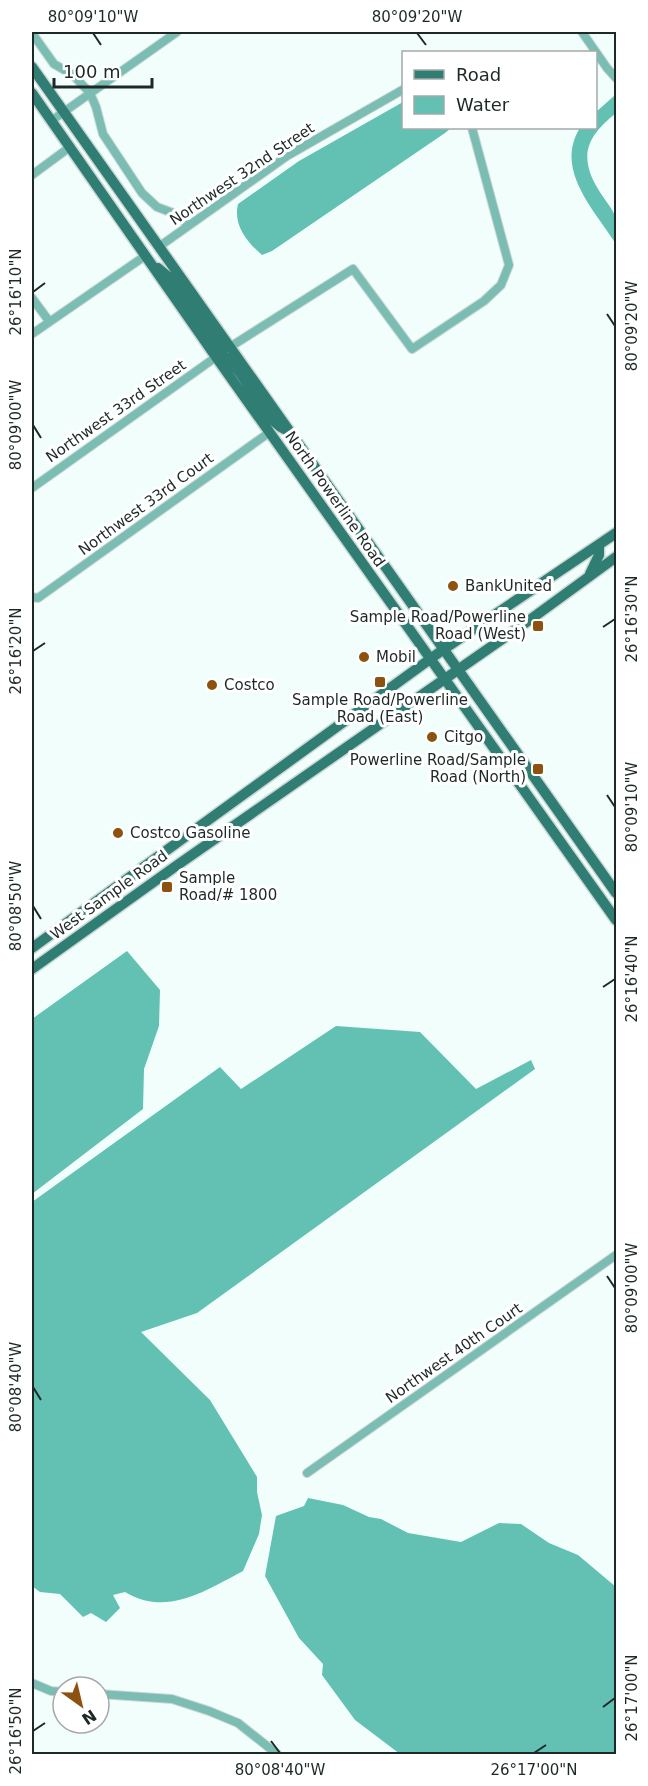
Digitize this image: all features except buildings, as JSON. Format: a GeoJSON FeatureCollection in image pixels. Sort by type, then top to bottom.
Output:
{"type":"FeatureCollection","features":[{"type":"Feature","properties":{"kind":"main road","name":"North Powerline Road"},"geometry":{"type":"LineString","coordinates":[[32,67],[616,893]]}},
{"type":"Feature","properties":{"kind":"main road","name":"North Powerline Road"},"geometry":{"type":"LineString","coordinates":[[32,93],[152,267],[616,920]]}},
{"type":"Feature","properties":{"kind":"main road"},"geometry":{"type":"LineString","coordinates":[[152,267],[161,269],[170,278],[217,344],[222,348],[230,347]]}},
{"type":"Feature","properties":{"kind":"main road"},"geometry":{"type":"LineString","coordinates":[[216,357],[223,356],[234,364],[272,419],[283,430],[290,431]]}},
{"type":"Feature","properties":{"kind":"main road"},"geometry":{"type":"LineString","coordinates":[[321,504],[337,511],[348,512]]}},
{"type":"Feature","properties":{"kind":"main road"},"geometry":{"type":"LineString","coordinates":[[612,560],[608,554],[616,533]]}},
{"type":"Feature","properties":{"kind":"main road","name":"West Sample Road"},"geometry":{"type":"LineString","coordinates":[[32,948],[431,659],[616,533]]}},
{"type":"Feature","properties":{"kind":"main road"},"geometry":{"type":"LineString","coordinates":[[588,577],[598,555],[599,545]]}},
{"type":"Feature","properties":{"kind":"main road","name":"West Sample Road"},"geometry":{"type":"LineString","coordinates":[[32,969],[612,560]]}},
{"type":"Feature","properties":{"kind":"main road"},"geometry":{"type":"LineString","coordinates":[[546,821],[557,821],[571,827]]}},
{"type":"Feature","properties":{"kind":"street"},"geometry":{"type":"LineString","coordinates":[[51,121],[177,32]]}},
{"type":"Feature","properties":{"kind":"street"},"geometry":{"type":"LineString","coordinates":[[582,32],[595,51]]}},
{"type":"Feature","properties":{"kind":"street"},"geometry":{"type":"LineString","coordinates":[[32,33],[54,64],[73,75],[90,93],[103,135],[142,193],[157,207],[173,213],[189,225]]}},
{"type":"Feature","properties":{"kind":"street"},"geometry":{"type":"LineString","coordinates":[[597,54],[616,78]]}},
{"type":"Feature","properties":{"kind":"street","name":"Northwest 32nd Street"},"geometry":{"type":"LineString","coordinates":[[160,246],[287,156],[402,90]]}},
{"type":"Feature","properties":{"kind":"street"},"geometry":{"type":"LineString","coordinates":[[230,347],[353,269],[412,349],[484,301],[501,285],[509,265],[472,129]]}},
{"type":"Feature","properties":{"kind":"street"},"geometry":{"type":"LineString","coordinates":[[32,175],[70,147]]}},
{"type":"Feature","properties":{"kind":"street"},"geometry":{"type":"LineString","coordinates":[[32,334],[145,256]]}},
{"type":"Feature","properties":{"kind":"street"},"geometry":{"type":"LineString","coordinates":[[32,298],[49,321]]}},
{"type":"Feature","properties":{"kind":"street","name":"Northwest 33rd Street"},"geometry":{"type":"LineString","coordinates":[[32,488],[216,357]]}},
{"type":"Feature","properties":{"kind":"street","name":"Northwest 33rd Court"},"geometry":{"type":"LineString","coordinates":[[35,598],[270,432]]}},
{"type":"Feature","properties":{"kind":"street","name":"Northwest 40th Court"},"geometry":{"type":"LineString","coordinates":[[307,1473],[616,1255]]}},
{"type":"Feature","properties":{"kind":"street"},"geometry":{"type":"LineString","coordinates":[[32,1683],[51,1691]]}},
{"type":"Feature","properties":{"kind":"street"},"geometry":{"type":"LineString","coordinates":[[111,1695],[172,1699],[209,1711],[238,1723],[277,1755]]}},
{"type":"Feature","properties":{"kind":"water"},"geometry":{"type":"Polygon","coordinates":[[[616,96],[616,113],[593,137],[587,155],[592,177],[616,219],[616,244],[588,203],[574,174],[573,143],[580,129],[597,129],[597,111],[616,96]]]}},
{"type":"Feature","properties":{"kind":"water"},"geometry":{"type":"Polygon","coordinates":[[[402,103],[402,129],[450,129],[272,251],[262,255],[246,239],[239,226],[238,204],[299,161],[402,103]]]}},
{"type":"Feature","properties":{"kind":"water"},"geometry":{"type":"Polygon","coordinates":[[[127,951],[160,990],[159,1026],[144,1069],[143,1109],[32,1194],[32,1019],[127,951]]]}},
{"type":"Feature","properties":{"kind":"water"},"geometry":{"type":"Polygon","coordinates":[[[336,1026],[420,1032],[476,1089],[531,1060],[535,1069],[197,1313],[141,1332],[210,1400],[257,1477],[257,1492],[262,1515],[259,1534],[243,1571],[200,1593],[171,1602],[156,1602],[125,1592],[113,1595],[120,1608],[106,1622],[91,1613],[83,1617],[60,1594],[40,1592],[32,1586],[32,1202],[220,1067],[241,1089],[336,1026]]]}},
{"type":"Feature","properties":{"kind":"water"},"geometry":{"type":"Polygon","coordinates":[[[308,1498],[343,1505],[369,1517],[381,1519],[408,1533],[461,1542],[499,1523],[521,1524],[549,1543],[578,1555],[616,1587],[616,1754],[400,1754],[355,1720],[322,1675],[323,1664],[299,1638],[265,1576],[276,1516],[304,1506],[308,1498]]]}},
{"type":"Feature","properties":{"kind":"place","name":"BankUnited"},"geometry":{"type":"Point","coordinates":[453,586]}},
{"type":"Feature","properties":{"kind":"place","name":"Sample Road/Powerline Road (West)"},"geometry":{"type":"Point","coordinates":[538,626]}},
{"type":"Feature","properties":{"kind":"place","name":"Mobil"},"geometry":{"type":"Point","coordinates":[364,657]}},
{"type":"Feature","properties":{"kind":"place","name":"Sample Road/Powerline Road (East)"},"geometry":{"type":"Point","coordinates":[380,682]}},
{"type":"Feature","properties":{"kind":"place","name":"Costco"},"geometry":{"type":"Point","coordinates":[212,685]}},
{"type":"Feature","properties":{"kind":"place","name":"Citgo"},"geometry":{"type":"Point","coordinates":[432,737]}},
{"type":"Feature","properties":{"kind":"place","name":"Powerline Road/Sample Road (North)"},"geometry":{"type":"Point","coordinates":[538,769]}},
{"type":"Feature","properties":{"kind":"place","name":"Costco Gasoline"},"geometry":{"type":"Point","coordinates":[118,833]}},
{"type":"Feature","properties":{"kind":"place","name":"Sample Road/# 1800"},"geometry":{"type":"Point","coordinates":[167,887]}}]}
